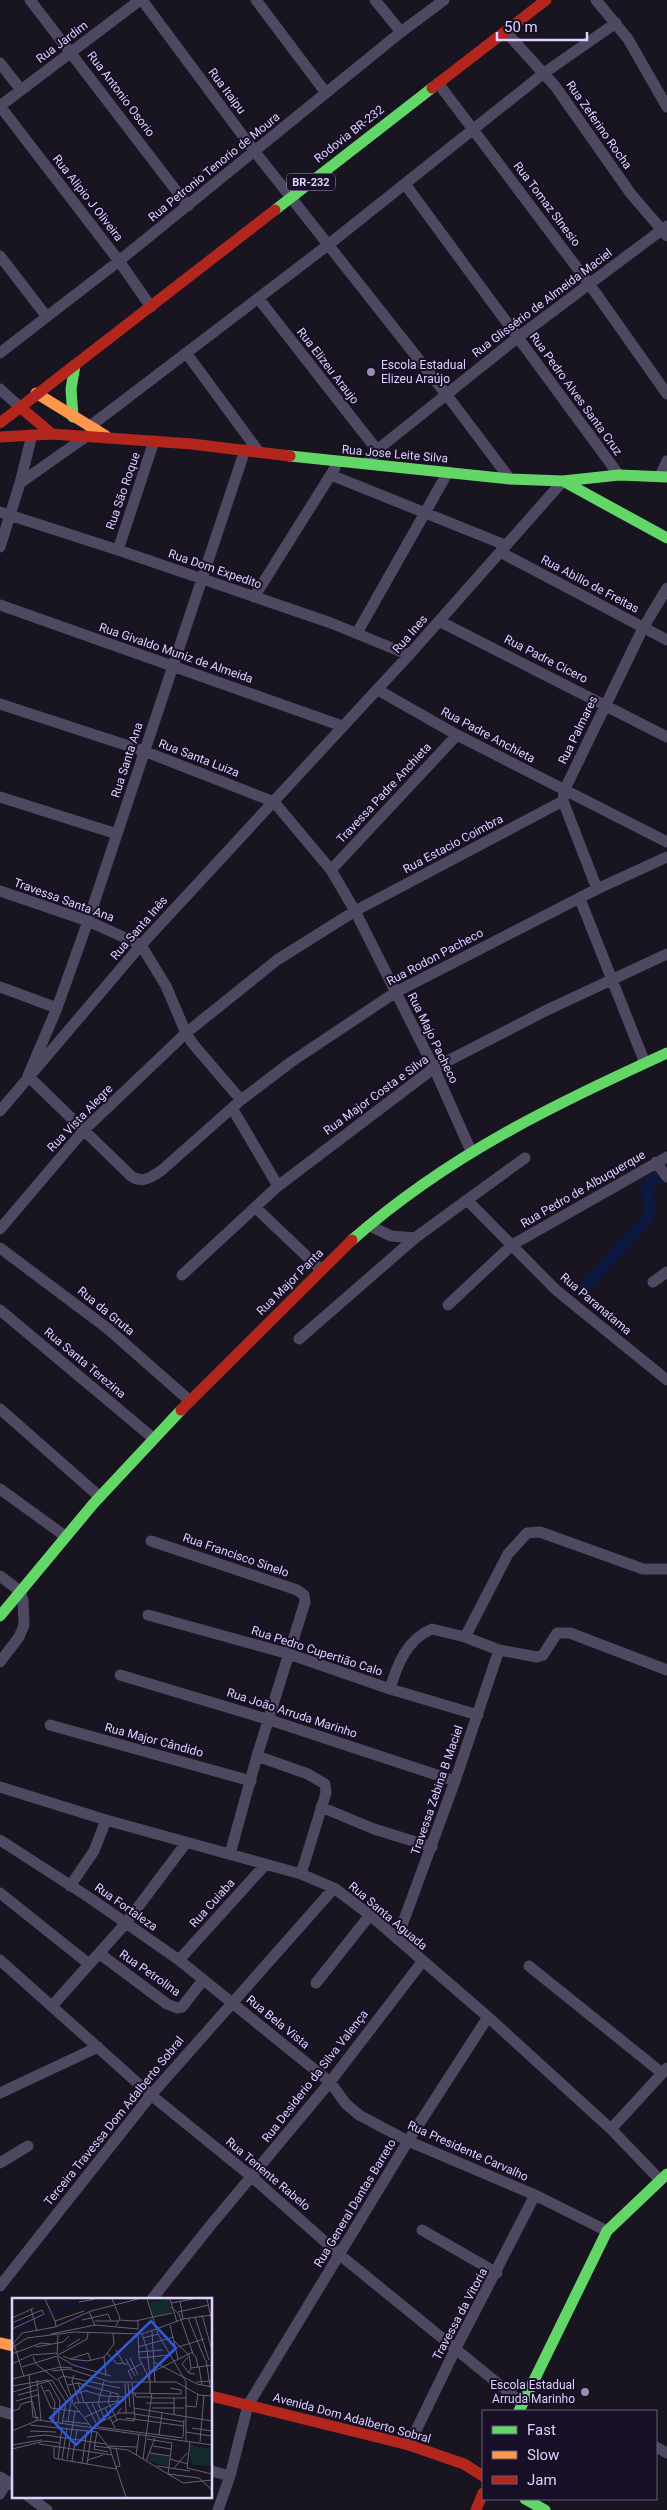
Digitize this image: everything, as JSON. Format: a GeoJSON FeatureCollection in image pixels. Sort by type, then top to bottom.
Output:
{"type":"FeatureCollection","features":[{"type":"Feature","properties":{"kind":"main road","name":"Rodovia BR-232"},"geometry":{"type":"LineString","coordinates":[[75,365],[546,0]]}},
{"type":"Feature","properties":{"kind":"main road","name":"BR-232"},"geometry":{"type":"LineString","coordinates":[[0,423],[36,393],[75,365]]}},
{"type":"Feature","properties":{"kind":"main road"},"geometry":{"type":"LineString","coordinates":[[73,417],[71,389],[75,365]]}},
{"type":"Feature","properties":{"kind":"main road","name":"Rua Jose Leite Silva"},"geometry":{"type":"LineString","coordinates":[[36,393],[73,417],[87,433]]}},
{"type":"Feature","properties":{"kind":"main road"},"geometry":{"type":"LineString","coordinates":[[20,407],[52,434]]}},
{"type":"Feature","properties":{"kind":"main road","name":"Rua Jose Leite Silva"},"geometry":{"type":"LineString","coordinates":[[0,438],[87,433],[338,462],[368,463],[510,479],[563,481],[667,538]]}},
{"type":"Feature","properties":{"kind":"main road"},"geometry":{"type":"LineString","coordinates":[[563,481],[619,475],[664,476]]}},
{"type":"Feature","properties":{"kind":"main road","name":"Rua Major Panta"},"geometry":{"type":"LineString","coordinates":[[0,1616],[66,1536],[153,1438],[320,1269],[386,1210],[428,1179],[471,1152],[571,1098],[667,1054]]}},
{"type":"Feature","properties":{"kind":"main road"},"geometry":{"type":"LineString","coordinates":[[521,2407],[607,2231],[663,2177]]}},
{"type":"Feature","properties":{"kind":"main road","name":"Avenida Dom Adalberto Sobral"},"geometry":{"type":"LineString","coordinates":[[212,2396],[410,2445],[464,2464],[482,2475]]}},
{"type":"Feature","properties":{"kind":"main road"},"geometry":{"type":"LineString","coordinates":[[476,2510],[482,2495]]}},
{"type":"Feature","properties":{"kind":"main road"},"geometry":{"type":"LineString","coordinates":[[527,2500],[545,2510]]}},
{"type":"Feature","properties":{"kind":"street","name":"Rua Antonio Osorio"},"geometry":{"type":"LineString","coordinates":[[30,0],[188,206]]}},
{"type":"Feature","properties":{"kind":"street","name":"Rua Jardim"},"geometry":{"type":"LineString","coordinates":[[0,106],[141,0]]}},
{"type":"Feature","properties":{"kind":"street","name":"Rua Itaipu"},"geometry":{"type":"LineString","coordinates":[[141,0],[255,152],[446,394],[510,479]]}},
{"type":"Feature","properties":{"kind":"street"},"geometry":{"type":"LineString","coordinates":[[256,0],[326,93]]}},
{"type":"Feature","properties":{"kind":"street"},"geometry":{"type":"LineString","coordinates":[[375,0],[401,32]]}},
{"type":"Feature","properties":{"kind":"street","name":"Rua Petronio Tenorio de Moura"},"geometry":{"type":"LineString","coordinates":[[0,353],[119,262],[401,32],[444,0]]}},
{"type":"Feature","properties":{"kind":"street"},"geometry":{"type":"LineString","coordinates":[[596,0],[628,39],[667,107]]}},
{"type":"Feature","properties":{"kind":"street"},"geometry":{"type":"LineString","coordinates":[[20,483],[328,245],[544,72],[616,23]]}},
{"type":"Feature","properties":{"kind":"street","name":"Rua Zeferino Rocha"},"geometry":{"type":"LineString","coordinates":[[506,32],[544,72],[631,194],[665,231]]}},
{"type":"Feature","properties":{"kind":"street"},"geometry":{"type":"LineString","coordinates":[[0,63],[21,90]]}},
{"type":"Feature","properties":{"kind":"street","name":"Rua Tomaz SInesio"},"geometry":{"type":"LineString","coordinates":[[438,83],[590,285],[667,394]]}},
{"type":"Feature","properties":{"kind":"street","name":"Rua Alipio J Oliveira"},"geometry":{"type":"LineString","coordinates":[[0,106],[151,307]]}},
{"type":"Feature","properties":{"kind":"street","name":"Rua Pedro Alves Santa Cruz"},"geometry":{"type":"LineString","coordinates":[[405,184],[619,475]]}},
{"type":"Feature","properties":{"kind":"street","name":"Rua Glissério de Almeida Maciel"},"geometry":{"type":"LineString","coordinates":[[368,463],[377,450],[517,338],[665,231]]}},
{"type":"Feature","properties":{"kind":"street"},"geometry":{"type":"LineString","coordinates":[[0,256],[47,317]]}},
{"type":"Feature","properties":{"kind":"street","name":"Rua Elizeu Araujo"},"geometry":{"type":"LineString","coordinates":[[258,298],[377,450]]}},
{"type":"Feature","properties":{"kind":"street"},"geometry":{"type":"LineString","coordinates":[[187,354],[259,452]]}},
{"type":"Feature","properties":{"kind":"street"},"geometry":{"type":"LineString","coordinates":[[0,389],[20,407]]}},
{"type":"Feature","properties":{"kind":"street"},"geometry":{"type":"LineString","coordinates":[[0,547],[5,514],[20,483],[32,436]]}},
{"type":"Feature","properties":{"kind":"street","name":"Rua São Roque"},"geometry":{"type":"LineString","coordinates":[[118,550],[154,441]]}},
{"type":"Feature","properties":{"kind":"street","name":"Rua Santa Ana"},"geometry":{"type":"LineString","coordinates":[[28,1076],[57,1008],[88,921],[245,450]]}},
{"type":"Feature","properties":{"kind":"street"},"geometry":{"type":"LineString","coordinates":[[664,476],[667,461]]}},
{"type":"Feature","properties":{"kind":"street"},"geometry":{"type":"LineString","coordinates":[[254,597],[338,462]]}},
{"type":"Feature","properties":{"kind":"street"},"geometry":{"type":"LineString","coordinates":[[357,633],[427,513],[448,472]]}},
{"type":"Feature","properties":{"kind":"street","name":"Rua Abilio de Freitas"},"geometry":{"type":"LineString","coordinates":[[331,475],[427,513],[502,548],[667,640]]}},
{"type":"Feature","properties":{"kind":"street","name":"Rua Ines"},"geometry":{"type":"LineString","coordinates":[[274,802],[342,726],[409,656],[502,548],[563,481]]}},
{"type":"Feature","properties":{"kind":"street","name":"Rua Dom Expedito"},"geometry":{"type":"LineString","coordinates":[[5,514],[118,550],[357,633],[409,656]]}},
{"type":"Feature","properties":{"kind":"street","name":"Rua Palmares"},"geometry":{"type":"LineString","coordinates":[[563,796],[643,628],[667,588]]}},
{"type":"Feature","properties":{"kind":"street","name":"Rua Givaldo Muniz de Almeida"},"geometry":{"type":"LineString","coordinates":[[0,605],[342,726]]}},
{"type":"Feature","properties":{"kind":"street","name":"Rua Padre Cicero"},"geometry":{"type":"LineString","coordinates":[[439,621],[667,737]]}},
{"type":"Feature","properties":{"kind":"street","name":"Rua Padre Anchieta"},"geometry":{"type":"LineString","coordinates":[[378,690],[563,796],[667,842]]}},
{"type":"Feature","properties":{"kind":"street","name":"Rua Santa Luiza"},"geometry":{"type":"LineString","coordinates":[[0,704],[144,751],[274,802]]}},
{"type":"Feature","properties":{"kind":"street","name":"Travessa Padre Anchieta"},"geometry":{"type":"LineString","coordinates":[[331,870],[457,735]]}},
{"type":"Feature","properties":{"kind":"street"},"geometry":{"type":"LineString","coordinates":[[563,796],[597,889]]}},
{"type":"Feature","properties":{"kind":"street","name":"Rua Estacio Coimbra"},"geometry":{"type":"LineString","coordinates":[[186,1033],[278,960],[355,911],[563,796]]}},
{"type":"Feature","properties":{"kind":"street"},"geometry":{"type":"LineString","coordinates":[[0,797],[117,834]]}},
{"type":"Feature","properties":{"kind":"street"},"geometry":{"type":"LineString","coordinates":[[274,802],[331,870],[355,911]]}},
{"type":"Feature","properties":{"kind":"street","name":"Rua Santa Inês"},"geometry":{"type":"LineString","coordinates":[[0,1111],[28,1076],[60,1043],[141,945],[274,802]]}},
{"type":"Feature","properties":{"kind":"street","name":"Rua Rodon Pacheco"},"geometry":{"type":"LineString","coordinates":[[237,1104],[291,1062],[396,992],[597,889],[667,857]]}},
{"type":"Feature","properties":{"kind":"street","name":"Travessa Santa Ana"},"geometry":{"type":"LineString","coordinates":[[0,891],[88,921],[141,945]]}},
{"type":"Feature","properties":{"kind":"street"},"geometry":{"type":"LineString","coordinates":[[580,899],[645,1063]]}},
{"type":"Feature","properties":{"kind":"street","name":"Rua Majo Pacheco"},"geometry":{"type":"LineString","coordinates":[[355,911],[434,1068],[471,1152]]}},
{"type":"Feature","properties":{"kind":"street"},"geometry":{"type":"LineString","coordinates":[[141,945],[166,986],[186,1033],[237,1104],[278,1186]]}},
{"type":"Feature","properties":{"kind":"street","name":"Rua Major Costa e Silva"},"geometry":{"type":"LineString","coordinates":[[182,1275],[278,1186],[434,1068],[547,1010],[667,954]]}},
{"type":"Feature","properties":{"kind":"street"},"geometry":{"type":"LineString","coordinates":[[0,987],[57,1008]]}},
{"type":"Feature","properties":{"kind":"street","name":"Rua Vista Alegre"},"geometry":{"type":"LineString","coordinates":[[0,1229],[84,1130],[186,1033]]}},
{"type":"Feature","properties":{"kind":"street"},"geometry":{"type":"LineString","coordinates":[[28,1076],[134,1178],[148,1180],[237,1104]]}},
{"type":"Feature","properties":{"kind":"street"},"geometry":{"type":"LineString","coordinates":[[299,1339],[415,1238],[525,1158]]}},
{"type":"Feature","properties":{"kind":"street","name":"Rua Pedro de Albuquerque"},"geometry":{"type":"LineString","coordinates":[[448,1305],[512,1245],[663,1166]]}},
{"type":"Feature","properties":{"kind":"street","name":"Rua Paranatama"},"geometry":{"type":"LineString","coordinates":[[467,1200],[556,1290],[667,1380]]}},
{"type":"Feature","properties":{"kind":"street"},"geometry":{"type":"LineString","coordinates":[[256,1208],[320,1269]]}},
{"type":"Feature","properties":{"kind":"street"},"geometry":{"type":"LineString","coordinates":[[370,1226],[390,1236],[415,1238]]}},
{"type":"Feature","properties":{"kind":"street","name":"Rua da Gruta"},"geometry":{"type":"LineString","coordinates":[[0,1248],[108,1328],[190,1401]]}},
{"type":"Feature","properties":{"kind":"street"},"geometry":{"type":"LineString","coordinates":[[653,1282],[667,1272]]}},
{"type":"Feature","properties":{"kind":"street","name":"Rua Santa Terezina"},"geometry":{"type":"LineString","coordinates":[[0,1310],[153,1438]]}},
{"type":"Feature","properties":{"kind":"street"},"geometry":{"type":"LineString","coordinates":[[0,1409],[100,1497]]}},
{"type":"Feature","properties":{"kind":"street"},"geometry":{"type":"LineString","coordinates":[[0,1489],[66,1536]]}},
{"type":"Feature","properties":{"kind":"street"},"geometry":{"type":"LineString","coordinates":[[466,1637],[508,1554],[527,1533],[540,1532],[643,1569],[667,1569]]}},
{"type":"Feature","properties":{"kind":"street","name":"Rua Francisco Sinelo"},"geometry":{"type":"LineString","coordinates":[[151,1541],[297,1590],[304,1595],[305,1602],[289,1654]]}},
{"type":"Feature","properties":{"kind":"street"},"geometry":{"type":"LineString","coordinates":[[0,1576],[20,1591],[23,1600],[24,1625],[19,1637],[0,1662]]}},
{"type":"Feature","properties":{"kind":"street","name":"Rua Pedro Cupertião Calo"},"geometry":{"type":"LineString","coordinates":[[148,1615],[289,1654],[390,1689],[478,1715]]}},
{"type":"Feature","properties":{"kind":"street"},"geometry":{"type":"LineString","coordinates":[[390,1689],[395,1671],[415,1638],[432,1629],[466,1637],[499,1650],[537,1657],[543,1654],[557,1633],[563,1632],[667,1670]]}},
{"type":"Feature","properties":{"kind":"street","name":"Travessa Zebina B Maciel"},"geometry":{"type":"LineString","coordinates":[[398,1940],[478,1715],[499,1650]]}},
{"type":"Feature","properties":{"kind":"street"},"geometry":{"type":"LineString","coordinates":[[230,1854],[257,1756],[270,1720],[289,1654]]}},
{"type":"Feature","properties":{"kind":"street","name":"Rua João Arruda Marinho"},"geometry":{"type":"LineString","coordinates":[[120,1675],[270,1720],[455,1781]]}},
{"type":"Feature","properties":{"kind":"street","name":"Rua Major Cândido"},"geometry":{"type":"LineString","coordinates":[[50,1726],[251,1781]]}},
{"type":"Feature","properties":{"kind":"street"},"geometry":{"type":"LineString","coordinates":[[257,1756],[318,1778],[325,1784],[326,1793],[301,1874]]}},
{"type":"Feature","properties":{"kind":"street","name":"Rua Santa Aguada"},"geometry":{"type":"LineString","coordinates":[[0,1787],[106,1820],[301,1874],[334,1888],[370,1915],[422,1962],[488,2017],[663,2177]]}},
{"type":"Feature","properties":{"kind":"street"},"geometry":{"type":"LineString","coordinates":[[321,1807],[374,1829],[432,1847]]}},
{"type":"Feature","properties":{"kind":"street"},"geometry":{"type":"LineString","coordinates":[[70,1886],[94,1851],[106,1820]]}},
{"type":"Feature","properties":{"kind":"street"},"geometry":{"type":"LineString","coordinates":[[52,2006],[126,1923],[186,1843]]}},
{"type":"Feature","properties":{"kind":"street","name":"Rua Fortaleza"},"geometry":{"type":"LineString","coordinates":[[1,1845],[70,1886],[126,1923],[178,1960],[231,2002]]}},
{"type":"Feature","properties":{"kind":"street","name":"Rua Cuiaba"},"geometry":{"type":"LineString","coordinates":[[178,1960],[265,1864]]}},
{"type":"Feature","properties":{"kind":"street","name":"Terceira Travessa Dom Adalberto Sobral"},"geometry":{"type":"LineString","coordinates":[[0,2286],[150,2095],[334,1888]]}},
{"type":"Feature","properties":{"kind":"street"},"geometry":{"type":"LineString","coordinates":[[0,1893],[89,1964]]}},
{"type":"Feature","properties":{"kind":"street"},"geometry":{"type":"LineString","coordinates":[[316,1983],[370,1915]]}},
{"type":"Feature","properties":{"kind":"street","name":"Rua Petrolina"},"geometry":{"type":"LineString","coordinates":[[100,1954],[167,2004],[177,2008],[182,2007],[203,1980]]}},
{"type":"Feature","properties":{"kind":"street","name":"Rua Tenente Rabelo"},"geometry":{"type":"LineString","coordinates":[[0,1960],[150,2095],[252,2177],[521,2407]]}},
{"type":"Feature","properties":{"kind":"street","name":"Rua Desiderio da Silva Valença"},"geometry":{"type":"LineString","coordinates":[[153,2298],[330,2082],[422,1962]]}},
{"type":"Feature","properties":{"kind":"street"},"geometry":{"type":"LineString","coordinates":[[529,1966],[664,2070],[611,2129]]}},
{"type":"Feature","properties":{"kind":"street","name":"Rua Bela Vista"},"geometry":{"type":"LineString","coordinates":[[231,2002],[330,2082]]}},
{"type":"Feature","properties":{"kind":"street","name":"Rua General Dantas Barreto"},"geometry":{"type":"LineString","coordinates":[[218,2510],[230,2476],[248,2405],[408,2141],[488,2017]]}},
{"type":"Feature","properties":{"kind":"street"},"geometry":{"type":"LineString","coordinates":[[0,2093],[98,2047]]}},
{"type":"Feature","properties":{"kind":"street","name":"Rua Presidente Carvalho"},"geometry":{"type":"LineString","coordinates":[[330,2082],[346,2104],[359,2115],[408,2141],[535,2195],[607,2231]]}},
{"type":"Feature","properties":{"kind":"street"},"geometry":{"type":"LineString","coordinates":[[0,2163],[28,2146]]}},
{"type":"Feature","properties":{"kind":"street","name":"Travessa da Vitoria"},"geometry":{"type":"LineString","coordinates":[[410,2445],[455,2350],[497,2273],[535,2195]]}},
{"type":"Feature","properties":{"kind":"street"},"geometry":{"type":"LineString","coordinates":[[422,2230],[497,2273]]}},
{"type":"Feature","properties":{"kind":"street"},"geometry":{"type":"LineString","coordinates":[[212,2471],[230,2476]]}},
{"type":"Feature","properties":{"kind":"street"},"geometry":{"type":"LineString","coordinates":[[0,2494],[7,2481]]}},
{"type":"Feature","properties":{"kind":"street"},"geometry":{"type":"LineString","coordinates":[[31,2498],[47,2510]]}},
{"type":"Feature","properties":{"kind":"waterway"},"geometry":{"type":"LineString","coordinates":[[585,1287],[647,1219],[651,1208],[646,1188],[652,1180],[667,1172]]}},
{"type":"Feature","properties":{"kind":"traffic: fast"},"geometry":{"type":"LineString","coordinates":[[275,210],[432,88]]}},
{"type":"Feature","properties":{"kind":"traffic: fast"},"geometry":{"type":"LineString","coordinates":[[73,417],[71,389],[75,365]]}},
{"type":"Feature","properties":{"kind":"traffic: fast"},"geometry":{"type":"LineString","coordinates":[[290,456],[510,479],[563,481],[667,538]]}},
{"type":"Feature","properties":{"kind":"traffic: fast"},"geometry":{"type":"LineString","coordinates":[[563,481],[619,475],[667,477]]}},
{"type":"Feature","properties":{"kind":"traffic: fast"},"geometry":{"type":"LineString","coordinates":[[352,1240],[389,1209],[426,1182],[502,1134],[582,1093],[667,1053]]}},
{"type":"Feature","properties":{"kind":"traffic: fast"},"geometry":{"type":"LineString","coordinates":[[0,1616],[94,1503],[181,1410]]}},
{"type":"Feature","properties":{"kind":"traffic: fast"},"geometry":{"type":"LineString","coordinates":[[519,2410],[607,2231],[667,2174]]}},
{"type":"Feature","properties":{"kind":"traffic: fast"},"geometry":{"type":"LineString","coordinates":[[527,2500],[545,2510]]}},
{"type":"Feature","properties":{"kind":"traffic: slow"},"geometry":{"type":"LineString","coordinates":[[36,393],[106,436]]}},
{"type":"Feature","properties":{"kind":"traffic: slow"},"geometry":{"type":"LineString","coordinates":[[0,2343],[12,2346]]}},
{"type":"Feature","properties":{"kind":"traffic: jam"},"geometry":{"type":"LineString","coordinates":[[432,88],[546,0]]}},
{"type":"Feature","properties":{"kind":"traffic: jam"},"geometry":{"type":"LineString","coordinates":[[0,423],[275,210]]}},
{"type":"Feature","properties":{"kind":"traffic: jam"},"geometry":{"type":"LineString","coordinates":[[20,407],[52,434],[192,444],[290,456]]}},
{"type":"Feature","properties":{"kind":"traffic: jam"},"geometry":{"type":"LineString","coordinates":[[0,437],[52,434]]}},
{"type":"Feature","properties":{"kind":"traffic: jam"},"geometry":{"type":"LineString","coordinates":[[181,1410],[352,1240]]}},
{"type":"Feature","properties":{"kind":"traffic: jam"},"geometry":{"type":"LineString","coordinates":[[212,2396],[409,2445],[464,2464],[482,2475]]}},
{"type":"Feature","properties":{"kind":"traffic: jam"},"geometry":{"type":"LineString","coordinates":[[476,2510],[482,2495]]}},
{"type":"Feature","properties":{"kind":"place","name":"Escola Estadual Elizeu Araújo"},"geometry":{"type":"Point","coordinates":[371,372]}},
{"type":"Feature","properties":{"kind":"place","name":"Escola Estadual Arruda Marinho"},"geometry":{"type":"Point","coordinates":[585,2392]}}]}
